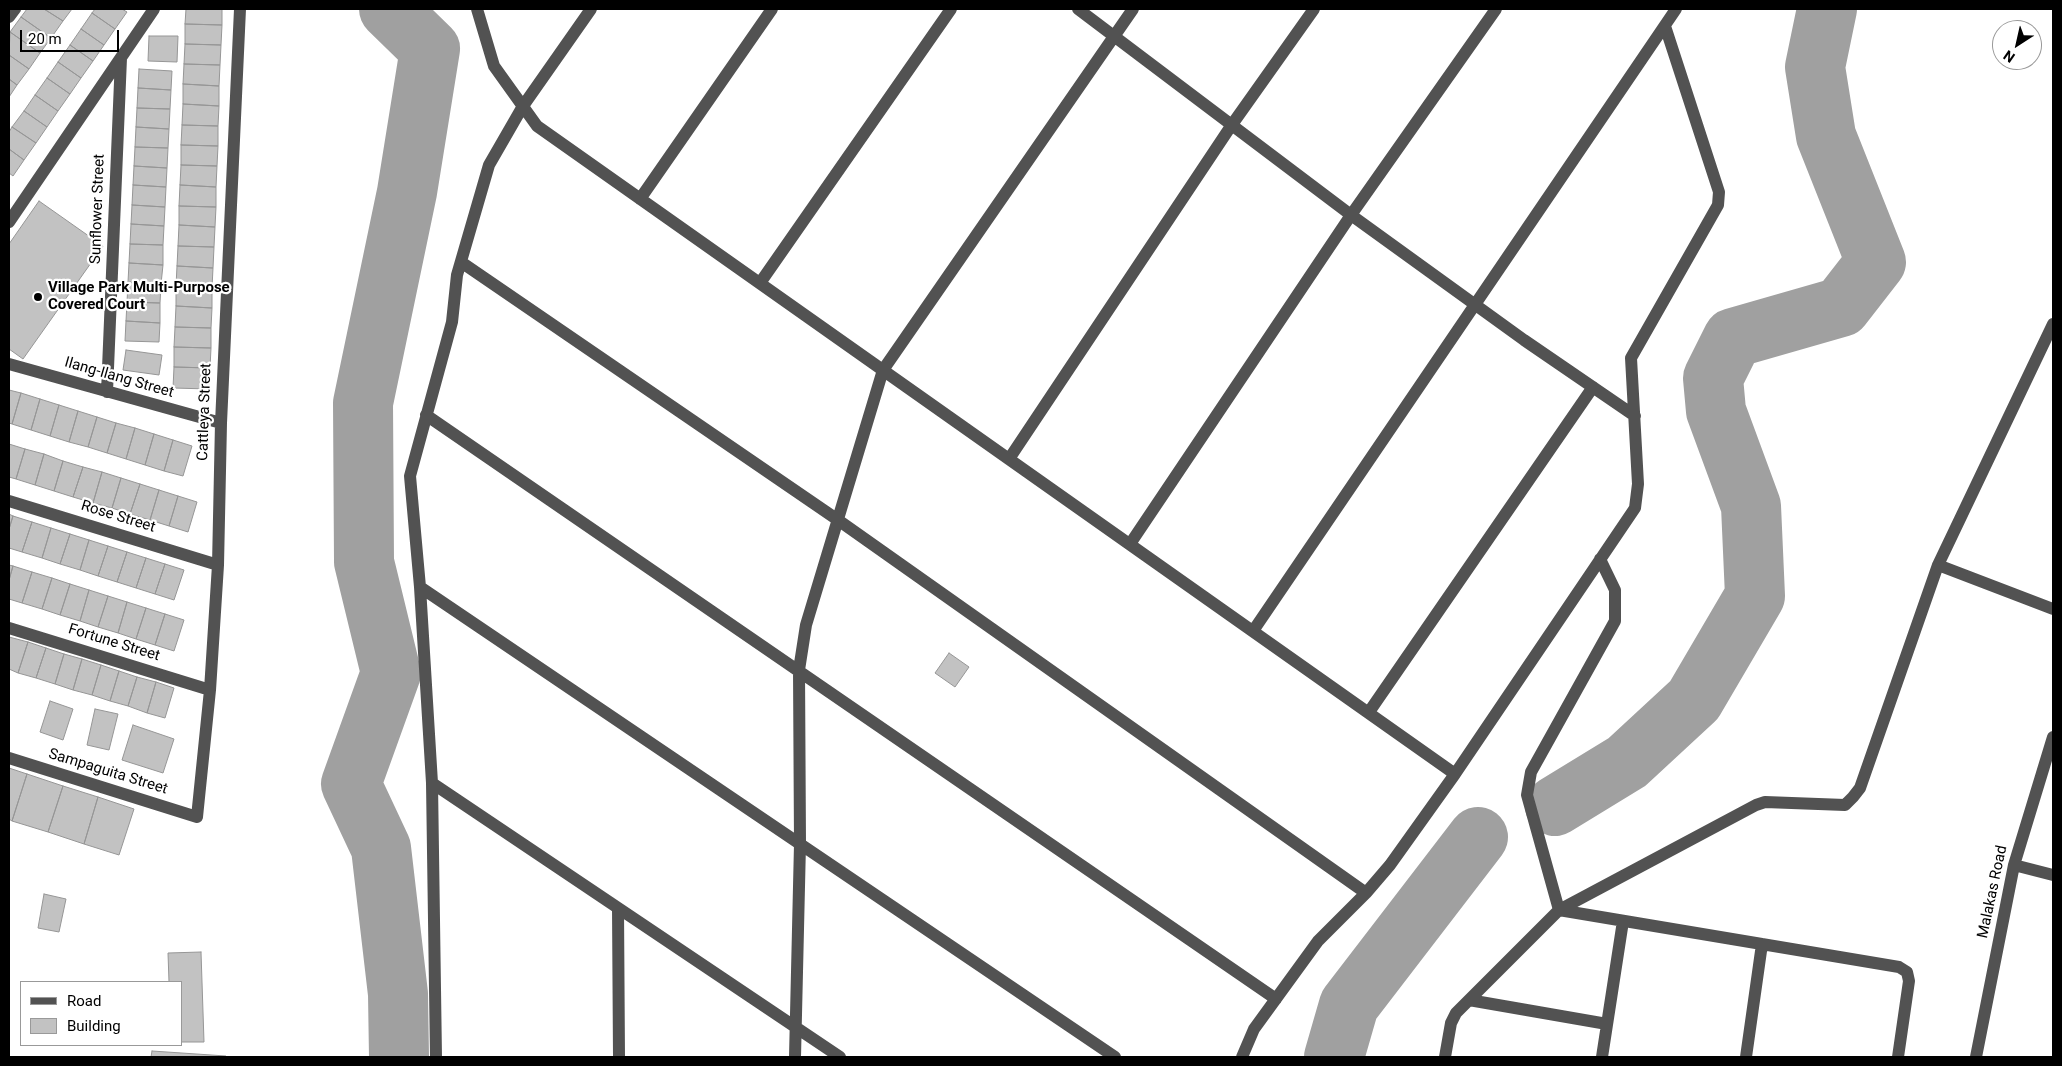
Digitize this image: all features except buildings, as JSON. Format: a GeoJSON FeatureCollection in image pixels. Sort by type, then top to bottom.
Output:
{"type":"FeatureCollection","features":[{"type":"Feature","properties":{"kind":"street"},"geometry":{"type":"LineString","coordinates":[[9,17],[15,9]]}},
{"type":"Feature","properties":{"kind":"street"},"geometry":{"type":"LineString","coordinates":[[9,222],[154,9]]}},
{"type":"Feature","properties":{"kind":"street","name":"Cattleya Street"},"geometry":{"type":"LineString","coordinates":[[197,816],[210,690],[218,565],[220,423],[240,9]]}},
{"type":"Feature","properties":{"kind":"street"},"geometry":{"type":"LineString","coordinates":[[477,9],[494,66],[537,126],[1455,774]]}},
{"type":"Feature","properties":{"kind":"street"},"geometry":{"type":"LineString","coordinates":[[436,1057],[432,783],[420,587],[410,476],[452,322],[457,275],[489,164],[523,106],[591,9]]}},
{"type":"Feature","properties":{"kind":"street"},"geometry":{"type":"LineString","coordinates":[[640,199],[772,9]]}},
{"type":"Feature","properties":{"kind":"street"},"geometry":{"type":"LineString","coordinates":[[760,283],[951,9]]}},
{"type":"Feature","properties":{"kind":"street"},"geometry":{"type":"LineString","coordinates":[[1078,9],[1351,215],[1635,416]]}},
{"type":"Feature","properties":{"kind":"street"},"geometry":{"type":"LineString","coordinates":[[794,1057],[800,844],[799,670],[806,625],[883,370],[1133,9]]}},
{"type":"Feature","properties":{"kind":"street"},"geometry":{"type":"LineString","coordinates":[[1009,458],[1231,126],[1314,9]]}},
{"type":"Feature","properties":{"kind":"street"},"geometry":{"type":"LineString","coordinates":[[1130,544],[1351,215],[1496,9]]}},
{"type":"Feature","properties":{"kind":"street"},"geometry":{"type":"LineString","coordinates":[[1253,631],[1676,9]]}},
{"type":"Feature","properties":{"kind":"street"},"geometry":{"type":"LineString","coordinates":[[1242,1057],[1254,1029],[1318,941],[1366,893],[1390,865],[1455,774],[1635,508],[1638,484],[1631,358],[1718,205],[1719,192],[1665,26]]}},
{"type":"Feature","properties":{"kind":"street","name":"Sunflower Street"},"geometry":{"type":"LineString","coordinates":[[107,392],[121,58]]}},
{"type":"Feature","properties":{"kind":"street"},"geometry":{"type":"LineString","coordinates":[[461,262],[838,520],[1366,893]]}},
{"type":"Feature","properties":{"kind":"street"},"geometry":{"type":"LineString","coordinates":[[1446,1057],[1450,1023],[1456,1013],[1559,910],[1756,805],[1765,802],[1845,805],[1860,788],[1938,565],[2053,324]]}},
{"type":"Feature","properties":{"kind":"street","name":"Ilang-Ilang Street"},"geometry":{"type":"LineString","coordinates":[[9,364],[220,423]]}},
{"type":"Feature","properties":{"kind":"street"},"geometry":{"type":"LineString","coordinates":[[1369,712],[1593,387]]}},
{"type":"Feature","properties":{"kind":"street"},"geometry":{"type":"LineString","coordinates":[[426,415],[1276,999]]}},
{"type":"Feature","properties":{"kind":"street","name":"Rose Street"},"geometry":{"type":"LineString","coordinates":[[9,501],[218,565]]}},
{"type":"Feature","properties":{"kind":"street"},"geometry":{"type":"LineString","coordinates":[[1559,910],[1527,795],[1531,772],[1615,621],[1615,590],[1600,559]]}},
{"type":"Feature","properties":{"kind":"street"},"geometry":{"type":"LineString","coordinates":[[1938,565],[2053,609]]}},
{"type":"Feature","properties":{"kind":"street"},"geometry":{"type":"LineString","coordinates":[[420,587],[1115,1057]]}},
{"type":"Feature","properties":{"kind":"street","name":"Fortune Street"},"geometry":{"type":"LineString","coordinates":[[9,628],[210,690]]}},
{"type":"Feature","properties":{"kind":"street","name":"Malakas Road"},"geometry":{"type":"LineString","coordinates":[[1976,1057],[2014,865],[2053,737]]}},
{"type":"Feature","properties":{"kind":"street","name":"Sampaguita Street"},"geometry":{"type":"LineString","coordinates":[[9,758],[197,816]]}},
{"type":"Feature","properties":{"kind":"street"},"geometry":{"type":"LineString","coordinates":[[432,783],[840,1057]]}},
{"type":"Feature","properties":{"kind":"street"},"geometry":{"type":"LineString","coordinates":[[2014,865],[2053,874]]}},
{"type":"Feature","properties":{"kind":"street"},"geometry":{"type":"LineString","coordinates":[[618,908],[619,1057]]}},
{"type":"Feature","properties":{"kind":"street"},"geometry":{"type":"LineString","coordinates":[[1559,910],[1899,967],[1907,972],[1909,981],[1898,1057]]}},
{"type":"Feature","properties":{"kind":"street"},"geometry":{"type":"LineString","coordinates":[[1602,1057],[1623,921]]}},
{"type":"Feature","properties":{"kind":"street"},"geometry":{"type":"LineString","coordinates":[[1746,1057],[1762,944]]}},
{"type":"Feature","properties":{"kind":"street"},"geometry":{"type":"LineString","coordinates":[[1469,1000],[1607,1024]]}},
{"type":"Feature","properties":{"kind":"waterway"},"geometry":{"type":"LineString","coordinates":[[389,9],[430,49],[407,192],[363,403],[364,562],[391,673],[351,784],[381,848],[398,994],[399,1057]]}},
{"type":"Feature","properties":{"kind":"waterway"},"geometry":{"type":"LineString","coordinates":[[1555,806],[1627,762],[1694,700],[1755,596],[1751,506],[1716,411],[1713,378],[1733,338],[1841,307],[1876,262],[1826,136],[1815,67],[1827,9]]}},
{"type":"Feature","properties":{"kind":"waterway"},"geometry":{"type":"LineString","coordinates":[[1334,1057],[1349,1005],[1478,837]]}},
{"type":"Feature","properties":{"kind":"place","name":"Village Park Multi-Purpose Covered Court"},"geometry":{"type":"Point","coordinates":[38,297]}}]}
